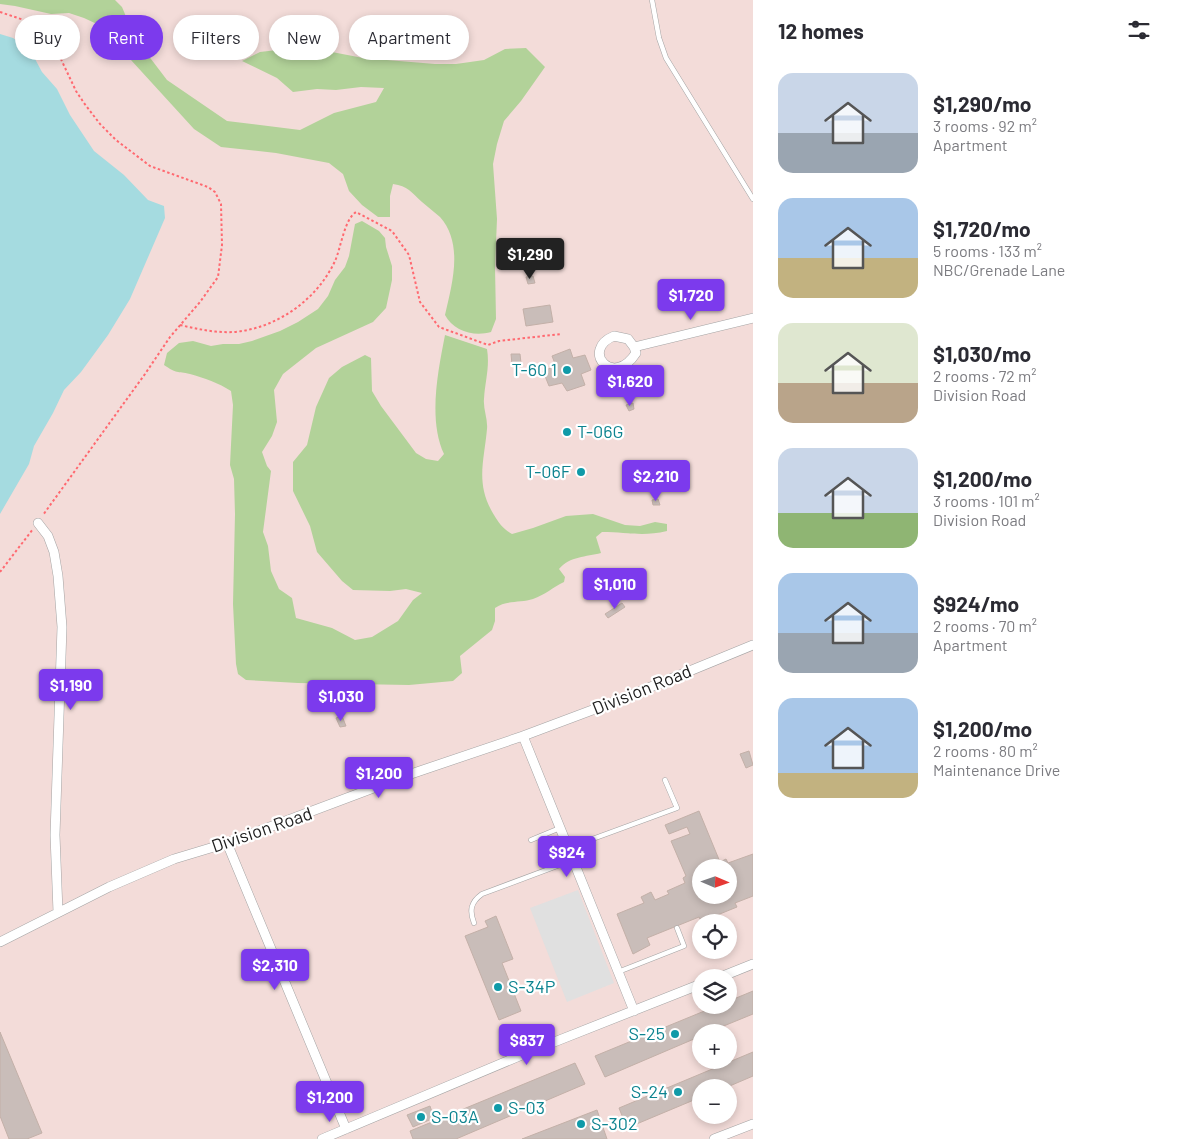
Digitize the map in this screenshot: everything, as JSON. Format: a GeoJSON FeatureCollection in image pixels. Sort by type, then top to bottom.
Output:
{"type":"FeatureCollection","features":[{"type":"Feature","properties":{"kind":"street"},"geometry":{"type":"LineString","coordinates":[[634,347],[753,318]]}},
{"type":"Feature","properties":{"kind":"street"},"geometry":{"type":"LineString","coordinates":[[38,523],[48,536],[54,552],[62,627],[55,835],[58,912]]}},
{"type":"Feature","properties":{"kind":"street","name":"Division Road"},"geometry":{"type":"LineString","coordinates":[[0,942],[58,912],[174,859],[227,843],[522,736],[619,700],[753,645]]}},
{"type":"Feature","properties":{"kind":"street"},"geometry":{"type":"LineString","coordinates":[[522,736],[634,1011]]}},
{"type":"Feature","properties":{"kind":"street"},"geometry":{"type":"LineString","coordinates":[[227,843],[346,1130]]}},
{"type":"Feature","properties":{"kind":"street"},"geometry":{"type":"LineString","coordinates":[[737,970],[753,964]]}},
{"type":"Feature","properties":{"kind":"street"},"geometry":{"type":"LineString","coordinates":[[322,1139],[529,1052],[692,988]]}},
{"type":"Feature","properties":{"kind":"street"},"geometry":{"type":"LineString","coordinates":[[714,1139],[753,1124]]}},
{"type":"Feature","properties":{"kind":"lane"},"geometry":{"type":"LineString","coordinates":[[652,0],[659,38],[666,58],[752,193],[753,199]]}},
{"type":"Feature","properties":{"kind":"lane"},"geometry":{"type":"LineString","coordinates":[[568,848],[676,808],[665,780]]}},
{"type":"Feature","properties":{"kind":"lane"},"geometry":{"type":"LineString","coordinates":[[531,840],[560,828]]}},
{"type":"Feature","properties":{"kind":"lane"},"geometry":{"type":"LineString","coordinates":[[474,923],[471,915],[471,906],[476,898],[482,894],[573,860]]}},
{"type":"Feature","properties":{"kind":"lane"},"geometry":{"type":"LineString","coordinates":[[618,972],[684,946],[677,928]]}},
{"type":"Feature","properties":{"kind":"path"},"geometry":{"type":"LineString","coordinates":[[0,12],[27,20],[41,31],[59,56],[84,103],[100,124],[116,140],[150,166],[197,182],[215,192],[221,204],[223,224],[222,254],[218,277],[200,302],[170,337],[38,523],[0,572]]}},
{"type":"Feature","properties":{"kind":"path"},"geometry":{"type":"LineString","coordinates":[[180,325],[204,331],[232,332],[258,327],[282,318],[303,303],[325,279],[334,262],[347,225],[356,212],[392,231],[409,255],[420,302],[439,327],[490,345],[499,341],[562,334]]}},
{"type":"Feature","properties":{"kind":"shaded area"},"geometry":{"type":"Polygon","coordinates":[[[0,0],[753,0],[753,1139],[0,1139],[0,0]]]}},
{"type":"Feature","properties":{"kind":"shaded area"},"geometry":{"type":"Polygon","coordinates":[[[578,890],[614,983],[567,1002],[530,908],[578,890]]]}},
{"type":"Feature","properties":{"kind":"green space"},"geometry":{"type":"Polygon","coordinates":[[[0,0],[115,0],[122,7],[125,15],[90,15],[90,21],[80,15],[69,13],[51,14],[0,4],[0,0]]]}},
{"type":"Feature","properties":{"kind":"green space"},"geometry":{"type":"Polygon","coordinates":[[[526,48],[545,67],[504,121],[497,144],[493,164],[497,219],[495,267],[496,319],[491,332],[478,334],[459,329],[445,315],[453,277],[454,252],[452,239],[440,217],[409,190],[393,184],[390,196],[390,217],[378,217],[362,205],[349,191],[343,174],[329,163],[276,153],[221,147],[194,129],[131,60],[152,60],[167,80],[227,121],[300,130],[334,113],[376,102],[384,88],[361,87],[293,92],[277,78],[242,61],[259,60],[259,52],[269,51],[269,60],[339,60],[339,53],[349,55],[349,60],[456,64],[484,60],[505,49],[526,48]]]}},
{"type":"Feature","properties":{"kind":"green space"},"geometry":{"type":"Polygon","coordinates":[[[362,221],[379,231],[385,238],[392,266],[392,280],[386,308],[373,322],[316,348],[283,374],[274,390],[277,422],[272,436],[262,452],[271,471],[263,532],[268,546],[271,571],[279,589],[292,598],[296,618],[332,628],[355,640],[372,637],[398,621],[413,600],[422,593],[406,589],[390,591],[353,590],[342,581],[317,552],[310,526],[293,491],[293,462],[307,445],[316,407],[329,378],[342,367],[365,355],[371,358],[372,391],[381,406],[416,453],[426,459],[438,461],[444,454],[439,441],[435,411],[437,380],[445,335],[487,349],[488,368],[484,403],[487,429],[482,473],[484,493],[494,515],[506,530],[512,534],[566,516],[593,514],[625,525],[640,526],[655,522],[667,524],[667,531],[642,534],[602,532],[596,537],[601,553],[573,559],[563,565],[559,569],[565,577],[564,582],[533,599],[499,605],[495,608],[495,621],[492,630],[460,656],[462,673],[453,681],[409,685],[246,680],[238,674],[236,664],[233,604],[234,479],[230,465],[233,405],[231,391],[206,379],[168,368],[164,365],[167,353],[179,343],[193,341],[211,346],[252,341],[280,331],[318,309],[345,267],[355,224],[362,221]]]}},
{"type":"Feature","properties":{"kind":"water"},"geometry":{"type":"Polygon","coordinates":[[[0,34],[15,39],[15,60],[36,60],[42,72],[57,89],[70,115],[94,151],[124,175],[148,200],[164,206],[165,218],[130,299],[108,335],[81,372],[64,390],[34,446],[29,464],[0,514],[0,34]]]}},
{"type":"Feature","properties":{"kind":"building"},"geometry":{"type":"Polygon","coordinates":[[[533,276],[535,283],[528,284],[526,277],[533,276]]]}},
{"type":"Feature","properties":{"kind":"building"},"geometry":{"type":"Polygon","coordinates":[[[550,305],[553,322],[526,326],[523,309],[550,305]]]}},
{"type":"Feature","properties":{"kind":"building","name":"T-60 1"},"geometry":{"type":"Polygon","coordinates":[[[570,349],[573,358],[585,355],[591,370],[581,374],[585,385],[567,391],[562,383],[549,386],[543,371],[556,366],[552,356],[570,349]]]}},
{"type":"Feature","properties":{"kind":"building"},"geometry":{"type":"Polygon","coordinates":[[[511,354],[520,354],[521,363],[512,364],[511,354]]]}},
{"type":"Feature","properties":{"kind":"building"},"geometry":{"type":"Polygon","coordinates":[[[633,403],[634,409],[629,411],[626,405],[633,403]]]}},
{"type":"Feature","properties":{"kind":"building","name":"T-06G"},"geometry":{"type":"Polygon","coordinates":[[[569,428],[572,434],[565,436],[562,430],[569,428]]]}},
{"type":"Feature","properties":{"kind":"building"},"geometry":{"type":"Polygon","coordinates":[[[658,499],[660,505],[653,505],[652,500],[658,499]]]}},
{"type":"Feature","properties":{"kind":"building"},"geometry":{"type":"Polygon","coordinates":[[[622,603],[625,607],[608,618],[605,614],[622,603]]]}},
{"type":"Feature","properties":{"kind":"building"},"geometry":{"type":"Polygon","coordinates":[[[342,716],[346,726],[340,727],[336,718],[342,716]]]}},
{"type":"Feature","properties":{"kind":"building"},"geometry":{"type":"Polygon","coordinates":[[[749,751],[753,765],[746,768],[740,754],[749,751]]]}},
{"type":"Feature","properties":{"kind":"building"},"geometry":{"type":"Polygon","coordinates":[[[699,811],[719,859],[692,859],[692,904],[736,904],[737,907],[720,914],[692,914],[692,920],[647,938],[650,945],[633,954],[617,914],[644,903],[641,897],[651,892],[655,900],[669,894],[667,891],[685,883],[683,878],[686,876],[671,841],[690,834],[687,827],[669,834],[665,825],[699,811]]]}},
{"type":"Feature","properties":{"kind":"building"},"geometry":{"type":"Polygon","coordinates":[[[753,854],[753,896],[738,902],[738,859],[753,854]]]}},
{"type":"Feature","properties":{"kind":"building","name":"S-34P"},"geometry":{"type":"Polygon","coordinates":[[[496,916],[513,959],[502,963],[521,1011],[499,1020],[465,936],[488,927],[485,921],[496,916]]]}},
{"type":"Feature","properties":{"kind":"building","name":"S-25"},"geometry":{"type":"Polygon","coordinates":[[[753,991],[753,1014],[729,1024],[692,1024],[692,1040],[605,1077],[595,1056],[697,1014],[737,1014],[737,998],[753,991]]]}},
{"type":"Feature","properties":{"kind":"building"},"geometry":{"type":"Polygon","coordinates":[[[0,1032],[42,1133],[27,1139],[9,1139],[0,1116],[0,1032]]]}},
{"type":"Feature","properties":{"kind":"building","name":"S-24"},"geometry":{"type":"Polygon","coordinates":[[[753,1052],[753,1076],[737,1083],[737,1079],[692,1079],[692,1101],[627,1128],[619,1108],[712,1069],[737,1069],[737,1059],[753,1052]]]}},
{"type":"Feature","properties":{"kind":"building","name":"S-03"},"geometry":{"type":"Polygon","coordinates":[[[575,1063],[585,1084],[456,1139],[413,1139],[410,1131],[575,1063]]]}},
{"type":"Feature","properties":{"kind":"building","name":"S-03A"},"geometry":{"type":"Polygon","coordinates":[[[430,1106],[434,1118],[413,1127],[407,1115],[430,1106]]]}},
{"type":"Feature","properties":{"kind":"building","name":"S-302"},"geometry":{"type":"Polygon","coordinates":[[[597,1110],[607,1139],[522,1139],[597,1110]]]}},
{"type":"Feature","properties":{"kind":"place","name":"T-60 1"},"geometry":{"type":"Point","coordinates":[567,370]}},
{"type":"Feature","properties":{"kind":"place","name":"T-06G"},"geometry":{"type":"Point","coordinates":[567,432]}},
{"type":"Feature","properties":{"kind":"place","name":"T-06F"},"geometry":{"type":"Point","coordinates":[581,472]}},
{"type":"Feature","properties":{"kind":"place","name":"S-34P"},"geometry":{"type":"Point","coordinates":[498,987]}},
{"type":"Feature","properties":{"kind":"place","name":"S-25"},"geometry":{"type":"Point","coordinates":[675,1034]}},
{"type":"Feature","properties":{"kind":"place","name":"S-24"},"geometry":{"type":"Point","coordinates":[678,1092]}},
{"type":"Feature","properties":{"kind":"place","name":"S-03"},"geometry":{"type":"Point","coordinates":[498,1108]}},
{"type":"Feature","properties":{"kind":"place","name":"S-03A"},"geometry":{"type":"Point","coordinates":[421,1117]}},
{"type":"Feature","properties":{"kind":"place","name":"S-302"},"geometry":{"type":"Point","coordinates":[581,1124]}}]}
